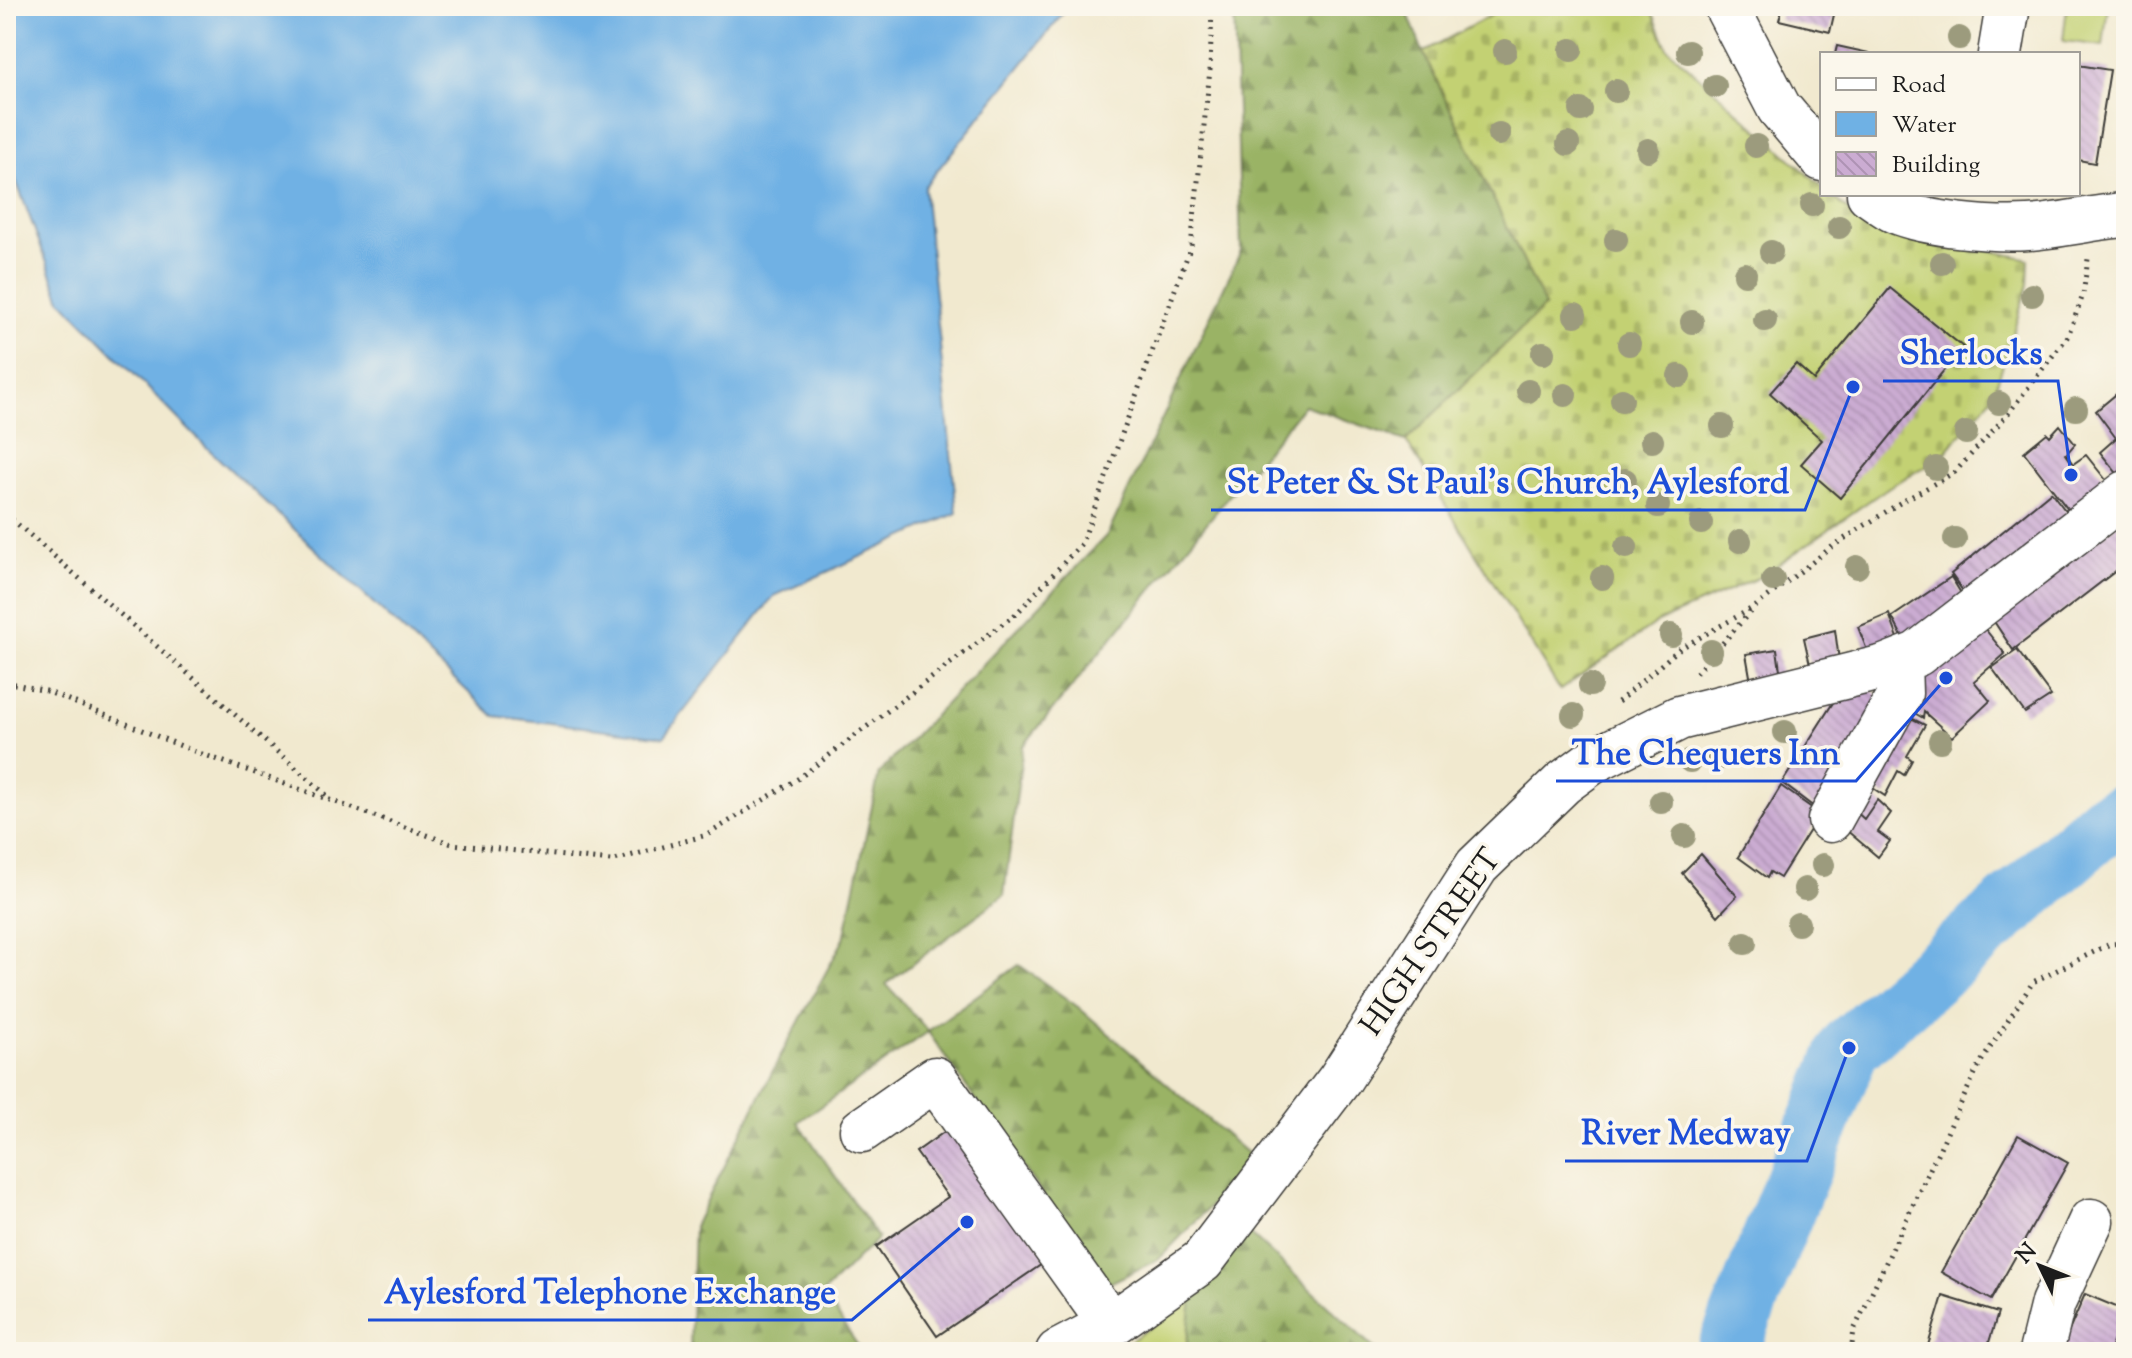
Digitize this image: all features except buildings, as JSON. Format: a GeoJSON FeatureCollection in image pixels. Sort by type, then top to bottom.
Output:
{"type":"FeatureCollection","features":[{"type":"Feature","properties":{"kind":"street"},"geometry":{"type":"LineString","coordinates":[[1726,6],[1779,108],[1820,157]]}},
{"type":"Feature","properties":{"kind":"street"},"geometry":{"type":"LineString","coordinates":[[2000,52],[2008,6]]}},
{"type":"Feature","properties":{"kind":"street"},"geometry":{"type":"LineString","coordinates":[[1872,196],[1893,210],[1918,218],[1959,210],[2029,228],[2105,217]]}},
{"type":"Feature","properties":{"kind":"street","name":"HIGH STREET"},"geometry":{"type":"LineString","coordinates":[[1058,1352],[1115,1322],[1202,1261],[1340,1079],[1477,866],[1563,783],[1593,761],[1679,718],[1884,667],[1917,654],[2126,494]]}},
{"type":"Feature","properties":{"kind":"street"},"geometry":{"type":"LineString","coordinates":[[1830,820],[1900,694],[1899,661]]}},
{"type":"Feature","properties":{"kind":"street"},"geometry":{"type":"LineString","coordinates":[[862,1130],[935,1079],[1096,1304],[1115,1322]]}},
{"type":"Feature","properties":{"kind":"street"},"geometry":{"type":"LineString","coordinates":[[2041,1352],[2053,1303],[2091,1221]]}},
{"type":"Feature","properties":{"kind":"path"},"geometry":{"type":"LineString","coordinates":[[6,682],[46,691],[191,750],[452,844],[611,861],[707,835],[799,778],[1017,613],[1082,543],[1191,246],[1210,70],[1212,6]]}},
{"type":"Feature","properties":{"kind":"path"},"geometry":{"type":"LineString","coordinates":[[1611,708],[1679,649],[1756,606],[1833,546],[1955,472],[2007,415],[2068,336],[2083,295],[2089,254],[2105,217]]}},
{"type":"Feature","properties":{"kind":"path"},"geometry":{"type":"LineString","coordinates":[[6,514],[334,801]]}},
{"type":"Feature","properties":{"kind":"path"},"geometry":{"type":"LineString","coordinates":[[1692,678],[1756,606]]}},
{"type":"Feature","properties":{"kind":"path"},"geometry":{"type":"LineString","coordinates":[[1851,1352],[1854,1330],[1979,1065],[2033,982],[2110,944],[2126,943]]}},
{"type":"Feature","properties":{"kind":"green space"},"geometry":{"type":"Polygon","coordinates":[[[1234,6],[1405,6],[1423,52],[1545,306],[1406,441],[1304,405],[1023,746],[1004,895],[886,984],[928,1031],[1019,965],[1078,1007],[1255,1160],[1159,1259],[1106,1285],[928,1032],[798,1122],[878,1238],[823,1293],[862,1352],[690,1352],[694,1226],[844,939],[879,773],[1108,534],[1241,251],[1234,6]]]}},
{"type":"Feature","properties":{"kind":"green space"},"geometry":{"type":"Polygon","coordinates":[[[1508,6],[1650,6],[1667,48],[1820,185],[1820,196],[1832,196],[1861,222],[2029,259],[2028,284],[1993,396],[1941,458],[1889,487],[1762,576],[1658,622],[1560,690],[1406,441],[1545,306],[1423,52],[1508,6]]]}},
{"type":"Feature","properties":{"kind":"green space"},"geometry":{"type":"Polygon","coordinates":[[[2067,6],[2108,6],[2103,46],[2063,41],[2067,6]]]}},
{"type":"Feature","properties":{"kind":"green space"},"geometry":{"type":"Polygon","coordinates":[[[1248,1232],[1378,1352],[1186,1352],[1192,1299],[1248,1232]]]}},
{"type":"Feature","properties":{"kind":"green space"},"geometry":{"type":"Polygon","coordinates":[[[1192,1299],[1186,1352],[1114,1352],[1192,1299]]]}},
{"type":"Feature","properties":{"kind":"water"},"geometry":{"type":"Polygon","coordinates":[[[6,6],[1069,6],[924,187],[957,513],[774,596],[664,737],[494,716],[202,443],[61,300],[6,154],[6,6]]]}},
{"type":"Feature","properties":{"kind":"waterway"},"geometry":{"type":"LineString","coordinates":[[1727,1352],[1849,1048],[2105,823],[2126,814]]}},
{"type":"Feature","properties":{"kind":"place","name":"St Peter & St Paul's Church, Aylesford"},"geometry":{"type":"Point","coordinates":[1853,387]}},
{"type":"Feature","properties":{"kind":"place","name":"Sherlocks"},"geometry":{"type":"Point","coordinates":[2071,475]}},
{"type":"Feature","properties":{"kind":"place","name":"The Chequers Inn"},"geometry":{"type":"Point","coordinates":[1946,678]}},
{"type":"Feature","properties":{"kind":"place","name":"River Medway"},"geometry":{"type":"Point","coordinates":[1849,1048]}},
{"type":"Feature","properties":{"kind":"place","name":"Aylesford Telephone Exchange"},"geometry":{"type":"Point","coordinates":[967,1222]}}]}
